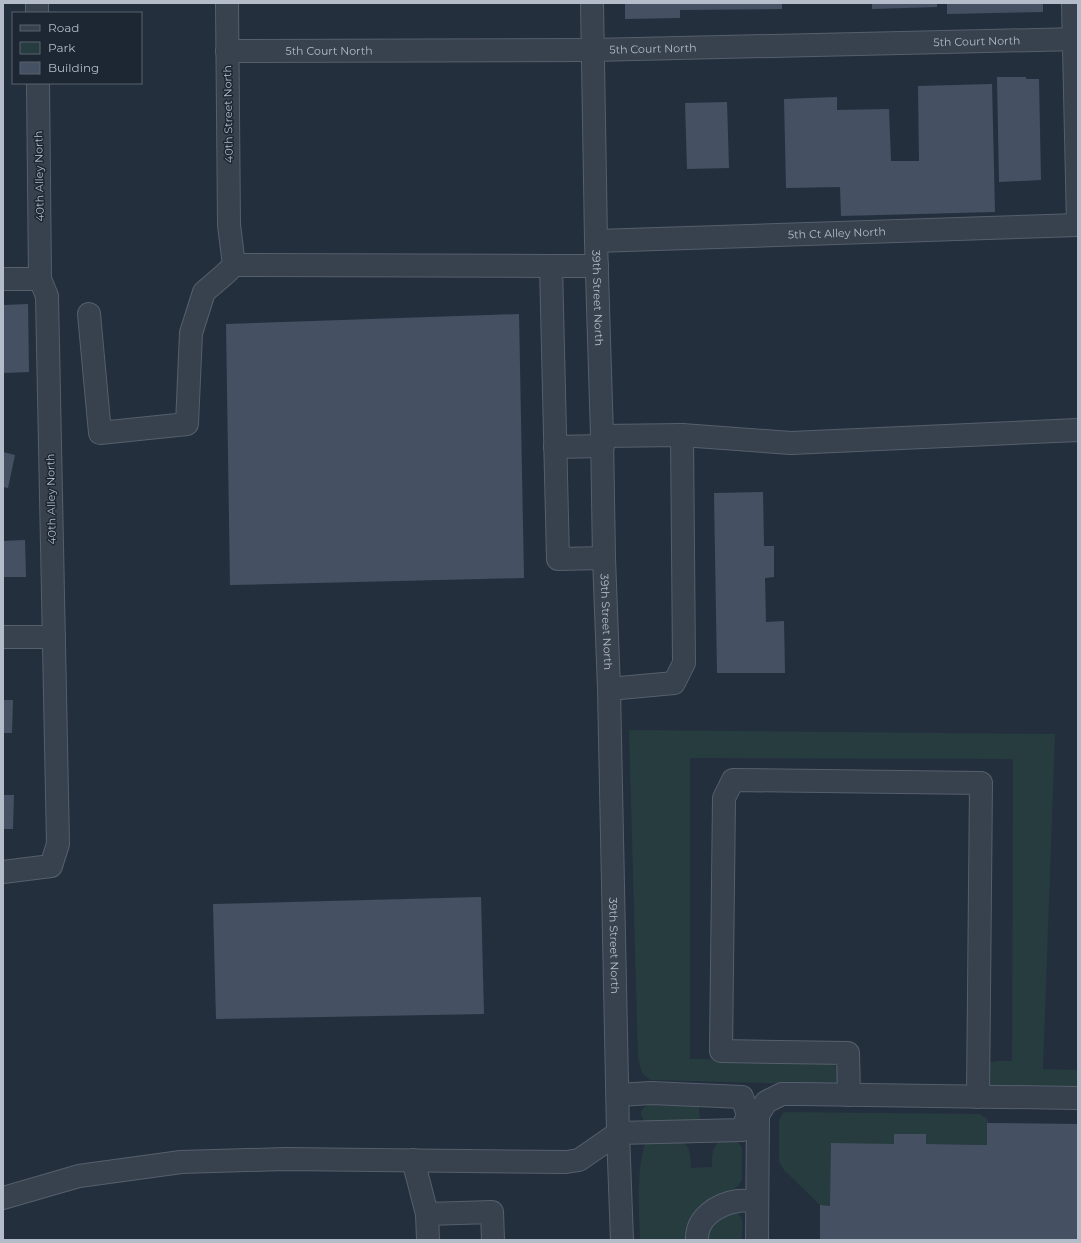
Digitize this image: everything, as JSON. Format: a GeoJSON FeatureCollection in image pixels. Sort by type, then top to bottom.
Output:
{"type":"FeatureCollection","features":[{"type":"Feature","properties":{"kind":"street","name":"40th Street North"},"geometry":{"type":"LineString","coordinates":[[227,3],[229,225],[234,265]]}},
{"type":"Feature","properties":{"kind":"street","name":"39th Street North"},"geometry":{"type":"LineString","coordinates":[[592,3],[596,241],[603,441],[604,558],[609,689],[618,1133],[622,1240]]}},
{"type":"Feature","properties":{"kind":"street"},"geometry":{"type":"LineString","coordinates":[[1073,3],[1076,39],[1078,224]]}},
{"type":"Feature","properties":{"kind":"street","name":"5th Court North"},"geometry":{"type":"LineString","coordinates":[[227,51],[593,50],[1076,39]]}},
{"type":"Feature","properties":{"kind":"street","name":"40th Alley North"},"geometry":{"type":"LineString","coordinates":[[3,872],[51,866],[58,844],[47,296],[40,279],[38,84]]}},
{"type":"Feature","properties":{"kind":"street","name":"5th Ct Alley North"},"geometry":{"type":"LineString","coordinates":[[596,241],[1078,224]]}},
{"type":"Feature","properties":{"kind":"street"},"geometry":{"type":"LineString","coordinates":[[89,314],[100,433],[187,424],[191,333],[204,292],[234,265],[597,266]]}},
{"type":"Feature","properties":{"kind":"street"},"geometry":{"type":"LineString","coordinates":[[551,266],[558,559],[604,558]]}},
{"type":"Feature","properties":{"kind":"street"},"geometry":{"type":"LineString","coordinates":[[3,279],[40,279]]}},
{"type":"Feature","properties":{"kind":"street"},"geometry":{"type":"LineString","coordinates":[[555,447],[603,441],[682,436],[791,443],[1078,430]]}},
{"type":"Feature","properties":{"kind":"street"},"geometry":{"type":"LineString","coordinates":[[609,689],[674,683],[684,663],[682,436]]}},
{"type":"Feature","properties":{"kind":"street"},"geometry":{"type":"LineString","coordinates":[[3,637],[54,636]]}},
{"type":"Feature","properties":{"kind":"street"},"geometry":{"type":"LineString","coordinates":[[849,1095],[848,1053],[721,1051],[724,798],[733,780],[981,783],[978,1097]]}},
{"type":"Feature","properties":{"kind":"street"},"geometry":{"type":"LineString","coordinates":[[618,1095],[651,1093],[742,1097],[753,1115],[757,1240]]}},
{"type":"Feature","properties":{"kind":"street"},"geometry":{"type":"LineString","coordinates":[[3,1198],[79,1176],[181,1162],[413,1160],[566,1162],[579,1160],[618,1133],[742,1130],[753,1115],[766,1102],[782,1094],[1078,1098]]}},
{"type":"Feature","properties":{"kind":"street"},"geometry":{"type":"LineString","coordinates":[[413,1160],[427,1214],[428,1240]]}},
{"type":"Feature","properties":{"kind":"street"},"geometry":{"type":"LineString","coordinates":[[697,1240],[697,1232],[703,1219],[717,1207],[738,1200],[756,1202]]}},
{"type":"Feature","properties":{"kind":"street"},"geometry":{"type":"LineString","coordinates":[[427,1214],[492,1212],[494,1240]]}},
{"type":"Feature","properties":{"kind":"green space"},"geometry":{"type":"Polygon","coordinates":[[[629,730],[1055,734],[1043,1069],[1078,1070],[1078,1089],[987,1088],[988,1063],[996,1061],[1012,1061],[1013,759],[690,758],[690,1059],[827,1061],[836,1068],[838,1085],[650,1080],[642,1073],[638,1058],[629,730]]]}},
{"type":"Feature","properties":{"kind":"green space"},"geometry":{"type":"Polygon","coordinates":[[[649,1104],[699,1106],[700,1123],[645,1121],[641,1116],[641,1111],[649,1104]]]}},
{"type":"Feature","properties":{"kind":"green space"},"geometry":{"type":"Polygon","coordinates":[[[783,1113],[979,1114],[988,1120],[987,1145],[926,1144],[926,1134],[894,1134],[894,1144],[830,1206],[820,1205],[784,1170],[779,1162],[779,1121],[783,1113]]]}},
{"type":"Feature","properties":{"kind":"green space"},"geometry":{"type":"Polygon","coordinates":[[[722,1140],[731,1140],[736,1142],[742,1148],[742,1180],[739,1185],[731,1192],[692,1240],[640,1240],[639,1179],[645,1143],[684,1142],[689,1151],[691,1168],[712,1167],[712,1155],[714,1148],[718,1142],[722,1140]]]}},
{"type":"Feature","properties":{"kind":"green space"},"geometry":{"type":"Polygon","coordinates":[[[735,1211],[742,1220],[742,1240],[706,1240],[709,1224],[735,1211]]]}},
{"type":"Feature","properties":{"kind":"building"},"geometry":{"type":"Polygon","coordinates":[[[625,3],[782,3],[782,9],[680,10],[680,18],[625,19],[625,3]]]}},
{"type":"Feature","properties":{"kind":"building"},"geometry":{"type":"Polygon","coordinates":[[[872,3],[937,3],[937,7],[872,9],[872,3]]]}},
{"type":"Feature","properties":{"kind":"building"},"geometry":{"type":"Polygon","coordinates":[[[947,3],[1043,3],[1043,12],[947,14],[947,3]]]}},
{"type":"Feature","properties":{"kind":"building"},"geometry":{"type":"Polygon","coordinates":[[[997,77],[1026,77],[1026,79],[1039,79],[1041,180],[999,182],[997,77]]]}},
{"type":"Feature","properties":{"kind":"building"},"geometry":{"type":"Polygon","coordinates":[[[992,84],[995,212],[841,216],[840,187],[786,188],[784,99],[837,97],[837,110],[889,109],[891,161],[919,161],[918,86],[992,84]]]}},
{"type":"Feature","properties":{"kind":"building"},"geometry":{"type":"Polygon","coordinates":[[[727,102],[729,168],[687,169],[685,103],[727,102]]]}},
{"type":"Feature","properties":{"kind":"building"},"geometry":{"type":"Polygon","coordinates":[[[28,304],[29,372],[3,373],[3,305],[28,304]]]}},
{"type":"Feature","properties":{"kind":"building"},"geometry":{"type":"Polygon","coordinates":[[[519,314],[524,578],[230,585],[226,324],[519,314]]]}},
{"type":"Feature","properties":{"kind":"building"},"geometry":{"type":"Polygon","coordinates":[[[3,452],[15,455],[8,488],[3,487],[3,452]]]}},
{"type":"Feature","properties":{"kind":"building"},"geometry":{"type":"Polygon","coordinates":[[[763,492],[764,546],[774,546],[774,577],[765,578],[766,622],[784,621],[785,673],[717,673],[714,493],[763,492]]]}},
{"type":"Feature","properties":{"kind":"building"},"geometry":{"type":"Polygon","coordinates":[[[25,540],[26,577],[3,577],[3,541],[25,540]]]}},
{"type":"Feature","properties":{"kind":"building"},"geometry":{"type":"Polygon","coordinates":[[[3,700],[13,700],[12,733],[3,733],[3,700]]]}},
{"type":"Feature","properties":{"kind":"building"},"geometry":{"type":"Polygon","coordinates":[[[3,795],[14,795],[13,829],[3,829],[3,795]]]}},
{"type":"Feature","properties":{"kind":"building"},"geometry":{"type":"Polygon","coordinates":[[[481,897],[484,1014],[216,1019],[213,904],[481,897]]]}},
{"type":"Feature","properties":{"kind":"building"},"geometry":{"type":"Polygon","coordinates":[[[987,1123],[1078,1124],[1078,1240],[820,1240],[820,1205],[830,1206],[831,1143],[894,1144],[894,1134],[926,1134],[926,1144],[987,1145],[987,1123]]]}}]}
